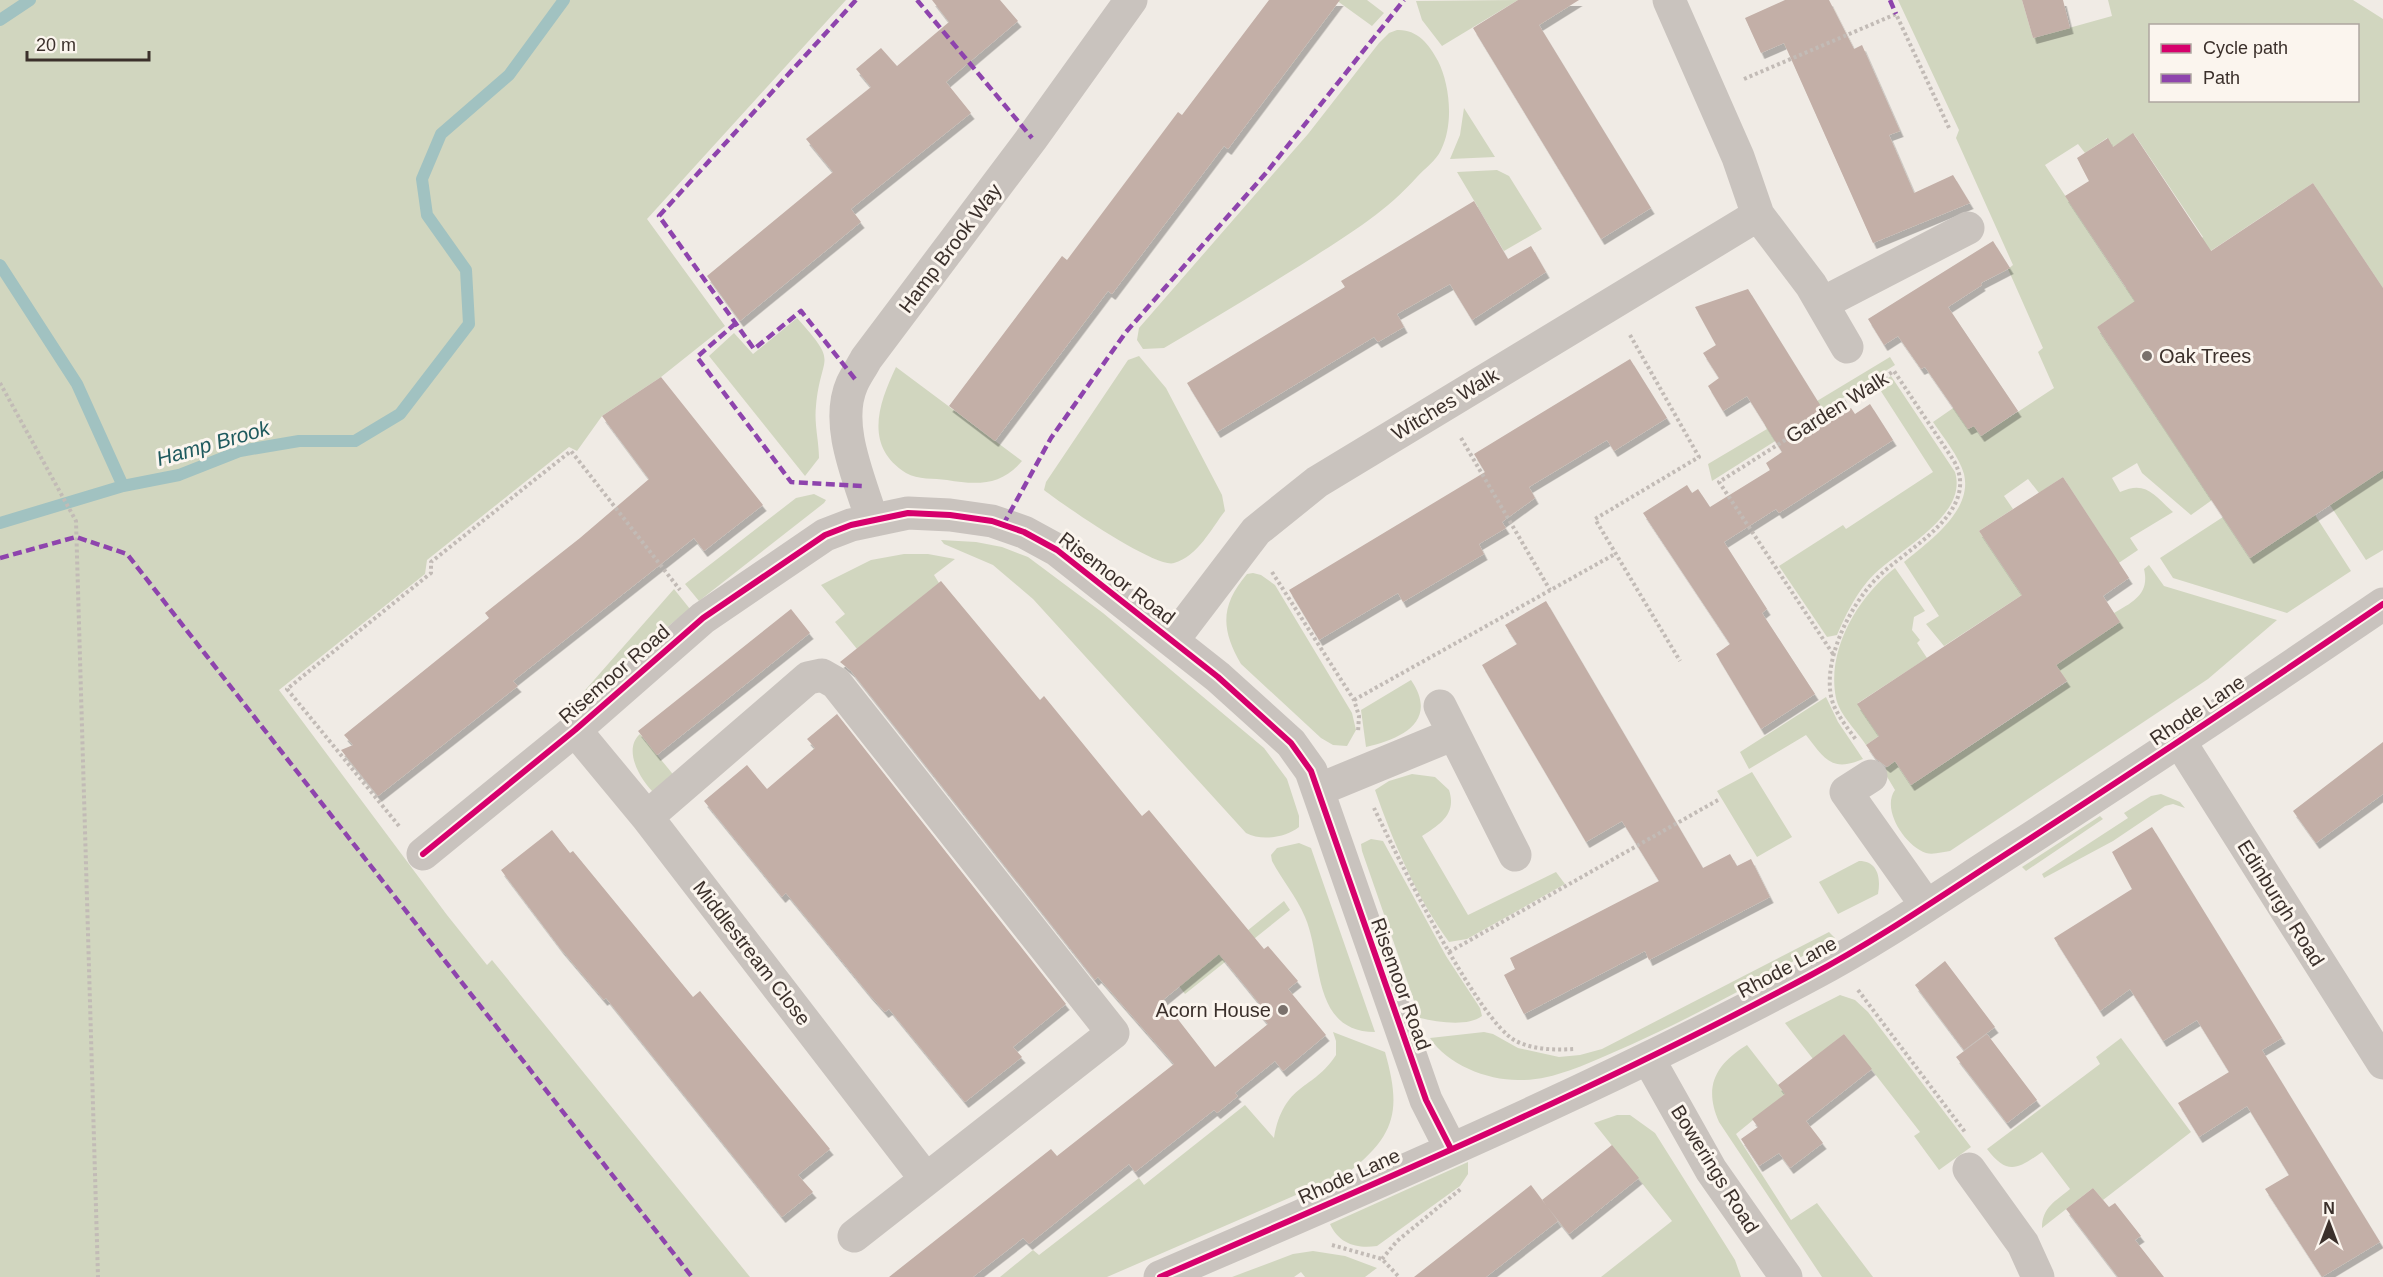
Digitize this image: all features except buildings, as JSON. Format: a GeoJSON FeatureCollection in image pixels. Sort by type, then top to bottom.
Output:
{"type":"FeatureCollection","features":[{"type":"Feature","properties":{"kind":"street","name":"Hamp Brook Way"},"geometry":{"type":"LineString","coordinates":[[872,520],[848,427],[852,384],[866,359],[1032,138],[1131,0]]}},
{"type":"Feature","properties":{"kind":"street"},"geometry":{"type":"LineString","coordinates":[[1670,0],[1738,157],[1758,215],[1823,303],[1847,347]]}},
{"type":"Feature","properties":{"kind":"street","name":"Witches Walk"},"geometry":{"type":"LineString","coordinates":[[1173,640],[1250,539],[1284,507],[1317,482],[1758,215]]}},
{"type":"Feature","properties":{"kind":"street"},"geometry":{"type":"LineString","coordinates":[[1823,303],[1968,228]]}},
{"type":"Feature","properties":{"kind":"street","name":"Risemoor Road"},"geometry":{"type":"LineString","coordinates":[[423,854],[575,730],[703,618],[825,536],[851,525],[908,513],[950,515],[992,521],[1024,532],[1057,550],[1218,677],[1291,743],[1311,771],[1426,1100],[1451,1149]]}},
{"type":"Feature","properties":{"kind":"street","name":"Rhode Lane"},"geometry":{"type":"LineString","coordinates":[[1160,1277],[1451,1149],[1648,1058],[1836,960],[2180,742],[2383,604]]}},
{"type":"Feature","properties":{"kind":"street"},"geometry":{"type":"LineString","coordinates":[[647,817],[808,678],[822,675],[836,683],[1113,1033],[925,1178],[854,1236]]}},
{"type":"Feature","properties":{"kind":"street"},"geometry":{"type":"LineString","coordinates":[[1318,790],[1358,774],[1447,720],[1515,855]]}},
{"type":"Feature","properties":{"kind":"street","name":"Middlestream Close"},"geometry":{"type":"LineString","coordinates":[[575,730],[647,817],[925,1178]]}},
{"type":"Feature","properties":{"kind":"street","name":"Edinburgh Road"},"geometry":{"type":"LineString","coordinates":[[2180,742],[2383,1063]]}},
{"type":"Feature","properties":{"kind":"street"},"geometry":{"type":"LineString","coordinates":[[1870,776],[1846,792],[1926,905]]}},
{"type":"Feature","properties":{"kind":"street","name":"Bowerings Road"},"geometry":{"type":"LineString","coordinates":[[1648,1058],[1710,1170],[1785,1277]]}},
{"type":"Feature","properties":{"kind":"street"},"geometry":{"type":"LineString","coordinates":[[1969,1169],[2018,1236],[2038,1277]]}},
{"type":"Feature","properties":{"kind":"path"},"geometry":{"type":"LineString","coordinates":[[1710,93],[1896,14],[1950,130]]}},
{"type":"Feature","properties":{"kind":"path"},"geometry":{"type":"LineString","coordinates":[[1612,303],[1700,457],[1594,519],[1680,661]]}},
{"type":"Feature","properties":{"kind":"path"},"geometry":{"type":"LineString","coordinates":[[0,383],[76,521],[98,1277]]}},
{"type":"Feature","properties":{"kind":"path"},"geometry":{"type":"LineString","coordinates":[[1443,405],[1550,590]]}},
{"type":"Feature","properties":{"kind":"path"},"geometry":{"type":"LineString","coordinates":[[423,854],[287,689],[431,573],[431,562],[571,451],[703,618]]}},
{"type":"Feature","properties":{"kind":"path"},"geometry":{"type":"LineString","coordinates":[[1250,539],[1354,700],[1359,716],[1358,774],[1396,856],[1449,952],[1496,1025],[1515,1041],[1546,1050],[1578,1049]]}},
{"type":"Feature","properties":{"kind":"path"},"geometry":{"type":"LineString","coordinates":[[1354,700],[1615,554]]}},
{"type":"Feature","properties":{"kind":"path"},"geometry":{"type":"LineString","coordinates":[[1449,952],[1718,800]]}},
{"type":"Feature","properties":{"kind":"path"},"geometry":{"type":"LineString","coordinates":[[1836,960],[1979,1152],[1969,1169]]}},
{"type":"Feature","properties":{"kind":"path"},"geometry":{"type":"LineString","coordinates":[[1286,1223],[1321,1242],[1382,1259],[1399,1277]]}},
{"type":"Feature","properties":{"kind":"green space"},"geometry":{"type":"Polygon","coordinates":[[[0,0],[846,0],[647,219],[725,326],[661,377],[602,416],[577,451],[569,447],[427,560],[425,574],[279,690],[487,965],[492,960],[750,1277],[0,1277],[0,0]]]}},
{"type":"Feature","properties":{"kind":"green space"},"geometry":{"type":"Polygon","coordinates":[[[1336,0],[1367,0],[1384,13],[1372,26],[1336,0]]]}},
{"type":"Feature","properties":{"kind":"green space"},"geometry":{"type":"Polygon","coordinates":[[[1518,0],[1442,46],[1422,20],[1416,1],[1518,0]]]}},
{"type":"Feature","properties":{"kind":"green space"},"geometry":{"type":"Polygon","coordinates":[[[1898,0],[2022,0],[2033,38],[2112,16],[2108,0],[2353,0],[2383,19],[2383,288],[2313,183],[2185,268],[2176,256],[2203,237],[2134,134],[2113,147],[2107,138],[2085,153],[2078,144],[2045,165],[2126,288],[2149,293],[2097,327],[2212,500],[2191,515],[2142,473],[2137,463],[2112,478],[2120,492],[2137,488],[2149,491],[2173,512],[2130,538],[2138,550],[2092,581],[2108,546],[2063,477],[2039,493],[2028,479],[2004,496],[2013,509],[1979,531],[2022,595],[1944,646],[1926,624],[1939,616],[1904,562],[1946,524],[1962,501],[1965,488],[1964,474],[1958,460],[1933,422],[1959,404],[1968,429],[1974,426],[1981,436],[2054,388],[2038,352],[2043,348],[2008,269],[2013,265],[1956,138],[1959,130],[1898,0]]]}},
{"type":"Feature","properties":{"kind":"green space"},"geometry":{"type":"Polygon","coordinates":[[[1397,30],[1411,32],[1422,39],[1438,61],[1442,71],[1448,93],[1449,117],[1445,140],[1436,158],[1391,203],[1332,245],[1164,348],[1143,349],[1137,340],[1139,328],[1308,134],[1379,43],[1389,33],[1397,30]]]}},
{"type":"Feature","properties":{"kind":"green space"},"geometry":{"type":"Polygon","coordinates":[[[1464,108],[1495,157],[1450,159],[1460,135],[1464,108]]]}},
{"type":"Feature","properties":{"kind":"green space"},"geometry":{"type":"Polygon","coordinates":[[[1497,170],[1509,176],[1542,229],[1504,251],[1457,172],[1497,170]]]}},
{"type":"Feature","properties":{"kind":"green space"},"geometry":{"type":"Polygon","coordinates":[[[797,318],[819,344],[825,360],[818,389],[816,413],[819,458],[805,476],[709,356],[734,333],[753,354],[797,318]]]}},
{"type":"Feature","properties":{"kind":"green space"},"geometry":{"type":"Polygon","coordinates":[[[1139,356],[1166,388],[1222,495],[1225,511],[1197,548],[1174,563],[1164,562],[1130,546],[1044,490],[1046,482],[1128,360],[1139,356]]]}},
{"type":"Feature","properties":{"kind":"green space"},"geometry":{"type":"Polygon","coordinates":[[[1890,357],[1895,365],[1712,481],[1708,464],[1767,429],[1765,425],[1813,395],[1817,401],[1890,357]]]}},
{"type":"Feature","properties":{"kind":"green space"},"geometry":{"type":"Polygon","coordinates":[[[896,367],[1022,461],[1006,475],[988,482],[968,483],[921,478],[906,473],[884,450],[879,437],[880,409],[896,367]]]}},
{"type":"Feature","properties":{"kind":"green space"},"geometry":{"type":"Polygon","coordinates":[[[1891,376],[1955,472],[1956,489],[1951,505],[1940,520],[1867,582],[1850,607],[1837,635],[1827,637],[1779,566],[1843,525],[1846,529],[1933,472],[1877,385],[1891,376]]]}},
{"type":"Feature","properties":{"kind":"green space"},"geometry":{"type":"Polygon","coordinates":[[[2383,470],[2383,550],[2366,560],[2330,505],[2383,470]]]}},
{"type":"Feature","properties":{"kind":"green space"},"geometry":{"type":"Polygon","coordinates":[[[814,494],[826,500],[824,503],[699,601],[685,584],[796,498],[814,494]]]}},
{"type":"Feature","properties":{"kind":"green space"},"geometry":{"type":"Polygon","coordinates":[[[2315,515],[2351,571],[2287,613],[2173,578],[2160,558],[2223,517],[2250,558],[2315,515]]]}},
{"type":"Feature","properties":{"kind":"green space"},"geometry":{"type":"Polygon","coordinates":[[[941,540],[976,542],[1002,547],[1028,557],[1103,613],[1264,748],[1287,779],[1299,816],[1299,827],[1287,834],[1266,838],[1246,833],[1033,599],[993,565],[944,544],[941,540]]]}},
{"type":"Feature","properties":{"kind":"green space"},"geometry":{"type":"Polygon","coordinates":[[[904,554],[928,554],[955,559],[934,575],[939,583],[857,649],[835,622],[845,614],[821,585],[871,560],[904,554]]]}},
{"type":"Feature","properties":{"kind":"green space"},"geometry":{"type":"Polygon","coordinates":[[[2149,565],[2164,586],[2277,620],[2208,679],[1950,851],[1926,853],[1910,843],[1897,826],[1893,816],[1891,798],[1895,790],[1883,770],[1895,761],[1911,785],[2067,682],[2056,665],[2120,622],[2114,613],[2128,605],[2142,591],[2145,585],[2144,569],[2149,565]]]}},
{"type":"Feature","properties":{"kind":"green space"},"geometry":{"type":"Polygon","coordinates":[[[1895,568],[1925,611],[1914,617],[1912,630],[1920,640],[1917,643],[1927,658],[1858,703],[1879,736],[1866,745],[1844,716],[1838,704],[1834,679],[1836,661],[1848,625],[1858,609],[1869,593],[1895,568]]]}},
{"type":"Feature","properties":{"kind":"green space"},"geometry":{"type":"Polygon","coordinates":[[[1247,574],[1261,575],[1275,585],[1352,713],[1356,730],[1347,746],[1333,745],[1321,738],[1241,664],[1230,640],[1226,618],[1228,607],[1238,586],[1247,574]]]}},
{"type":"Feature","properties":{"kind":"green space"},"geometry":{"type":"Polygon","coordinates":[[[674,589],[690,609],[580,696],[674,589]]]}},
{"type":"Feature","properties":{"kind":"green space"},"geometry":{"type":"Polygon","coordinates":[[[1411,680],[1419,694],[1421,707],[1419,717],[1403,733],[1366,747],[1361,710],[1411,680]]]}},
{"type":"Feature","properties":{"kind":"green space"},"geometry":{"type":"Polygon","coordinates":[[[1826,697],[1838,722],[1863,759],[1852,763],[1836,764],[1829,761],[1806,735],[1749,769],[1740,752],[1826,697]]]}},
{"type":"Feature","properties":{"kind":"green space"},"geometry":{"type":"Polygon","coordinates":[[[640,734],[676,778],[655,794],[639,774],[633,757],[635,741],[640,734]]]}},
{"type":"Feature","properties":{"kind":"green space"},"geometry":{"type":"Polygon","coordinates":[[[1752,772],[1792,837],[1757,857],[1717,791],[1752,772]]]}},
{"type":"Feature","properties":{"kind":"green space"},"geometry":{"type":"Polygon","coordinates":[[[1412,774],[1435,777],[1449,790],[1451,806],[1449,812],[1441,822],[1422,836],[1468,915],[1556,872],[1565,884],[1467,939],[1449,942],[1426,907],[1407,869],[1375,790],[1389,781],[1412,774]]]}},
{"type":"Feature","properties":{"kind":"green space"},"geometry":{"type":"Polygon","coordinates":[[[2161,794],[2180,802],[2185,808],[2173,804],[2165,806],[2113,841],[2044,878],[2042,874],[2128,818],[2124,813],[2151,796],[2161,794]]]}},
{"type":"Feature","properties":{"kind":"green space"},"geometry":{"type":"Polygon","coordinates":[[[2100,816],[2103,819],[2026,871],[2022,867],[2100,816]]]}},
{"type":"Feature","properties":{"kind":"green space"},"geometry":{"type":"Polygon","coordinates":[[[1371,839],[1383,841],[1446,956],[1480,1008],[1482,1016],[1461,1023],[1420,1018],[1362,851],[1361,844],[1371,839]]]}},
{"type":"Feature","properties":{"kind":"green space"},"geometry":{"type":"Polygon","coordinates":[[[1299,843],[1311,848],[1375,1032],[1354,1029],[1340,1020],[1329,1006],[1305,917],[1272,861],[1271,855],[1277,848],[1299,843]]]}},
{"type":"Feature","properties":{"kind":"green space"},"geometry":{"type":"Polygon","coordinates":[[[1859,861],[1870,864],[1877,872],[1878,894],[1838,914],[1819,882],[1859,861]]]}},
{"type":"Feature","properties":{"kind":"green space"},"geometry":{"type":"Polygon","coordinates":[[[1284,901],[1290,910],[1185,994],[1179,986],[1284,901]]]}},
{"type":"Feature","properties":{"kind":"green space"},"geometry":{"type":"Polygon","coordinates":[[[1829,932],[1835,938],[1725,999],[1641,1040],[1556,1075],[1521,1080],[1496,1078],[1470,1070],[1458,1063],[1437,1048],[1430,1038],[1484,1032],[1493,1034],[1518,1048],[1559,1057],[1580,1055],[1602,1049],[1829,932]]]}},
{"type":"Feature","properties":{"kind":"green space"},"geometry":{"type":"Polygon","coordinates":[[[1840,995],[1855,1000],[1868,1012],[1971,1147],[1939,1170],[1914,1136],[1920,1132],[1844,1034],[1813,1059],[1785,1023],[1840,995]]]}},
{"type":"Feature","properties":{"kind":"green space"},"geometry":{"type":"Polygon","coordinates":[[[1333,1032],[1385,1052],[1393,1089],[1391,1119],[1386,1132],[1365,1158],[1349,1172],[1107,1277],[1000,1277],[1033,1250],[1039,1255],[1139,1178],[1144,1185],[1245,1105],[1274,1138],[1285,1106],[1300,1089],[1327,1067],[1336,1055],[1336,1041],[1333,1032]]]}},
{"type":"Feature","properties":{"kind":"green space"},"geometry":{"type":"Polygon","coordinates":[[[2121,1038],[2191,1132],[2103,1200],[2093,1188],[2042,1228],[2047,1210],[2070,1189],[2042,1152],[2026,1163],[2013,1167],[2001,1163],[1987,1149],[2100,1064],[2096,1057],[2121,1038]]]}},
{"type":"Feature","properties":{"kind":"green space"},"geometry":{"type":"Polygon","coordinates":[[[1747,1045],[1785,1094],[1736,1134],[1791,1220],[1817,1203],[1873,1277],[1822,1277],[1719,1122],[1712,1097],[1715,1077],[1727,1060],[1747,1045]]]}},
{"type":"Feature","properties":{"kind":"green space"},"geometry":{"type":"Polygon","coordinates":[[[1617,1115],[1630,1115],[1655,1133],[1735,1260],[1741,1277],[1601,1277],[1672,1221],[1594,1123],[1617,1115]]]}},
{"type":"Feature","properties":{"kind":"green space"},"geometry":{"type":"Polygon","coordinates":[[[1468,1162],[1468,1174],[1460,1186],[1377,1246],[1362,1247],[1349,1244],[1338,1236],[1330,1224],[1468,1162]]]}},
{"type":"Feature","properties":{"kind":"green space"},"geometry":{"type":"Polygon","coordinates":[[[1313,1251],[1345,1256],[1377,1268],[1365,1277],[1305,1277],[1301,1272],[1294,1277],[1232,1277],[1293,1254],[1313,1251]]]}},
{"type":"Feature","properties":{"kind":"waterway"},"geometry":{"type":"LineString","coordinates":[[0,20],[30,0]]}},
{"type":"Feature","properties":{"kind":"waterway","name":"Hamp Brook"},"geometry":{"type":"LineString","coordinates":[[0,523],[123,486],[179,475],[240,451],[299,441],[355,441],[400,414],[469,324],[466,270],[427,215],[422,179],[441,134],[509,75],[564,0]]}},
{"type":"Feature","properties":{"kind":"waterway"},"geometry":{"type":"LineString","coordinates":[[0,265],[77,384],[123,486]]}},
{"type":"Feature","properties":{"kind":"marked path"},"geometry":{"type":"LineString","coordinates":[[855,379],[801,311],[754,349],[659,216],[856,0]]}},
{"type":"Feature","properties":{"kind":"marked path"},"geometry":{"type":"LineString","coordinates":[[917,0],[1032,138]]}},
{"type":"Feature","properties":{"kind":"marked path"},"geometry":{"type":"LineString","coordinates":[[1003,525],[1051,438],[1126,332],[1266,173],[1404,0]]}},
{"type":"Feature","properties":{"kind":"marked path"},"geometry":{"type":"LineString","coordinates":[[1890,0],[1896,14]]}},
{"type":"Feature","properties":{"kind":"marked path"},"geometry":{"type":"LineString","coordinates":[[736,323],[697,357],[791,482],[862,486]]}},
{"type":"Feature","properties":{"kind":"marked path"},"geometry":{"type":"LineString","coordinates":[[0,558],[76,537],[127,554],[692,1277]]}},
{"type":"Feature","properties":{"kind":"cycle path"},"geometry":{"type":"LineString","coordinates":[[423,854],[575,730],[703,618],[825,535],[851,525],[908,513],[950,515],[992,521],[1024,532],[1057,550],[1218,677],[1291,743],[1311,771],[1426,1100],[1451,1149]]}},
{"type":"Feature","properties":{"kind":"cycle path"},"geometry":{"type":"LineString","coordinates":[[1160,1277],[1570,1095],[1731,1017],[1837,961],[2107,789],[2383,604]]}},
{"type":"Feature","properties":{"kind":"place","name":"Oak Trees"},"geometry":{"type":"Point","coordinates":[2147,356]}},
{"type":"Feature","properties":{"kind":"place","name":"Acorn House"},"geometry":{"type":"Point","coordinates":[1283,1010]}}]}
